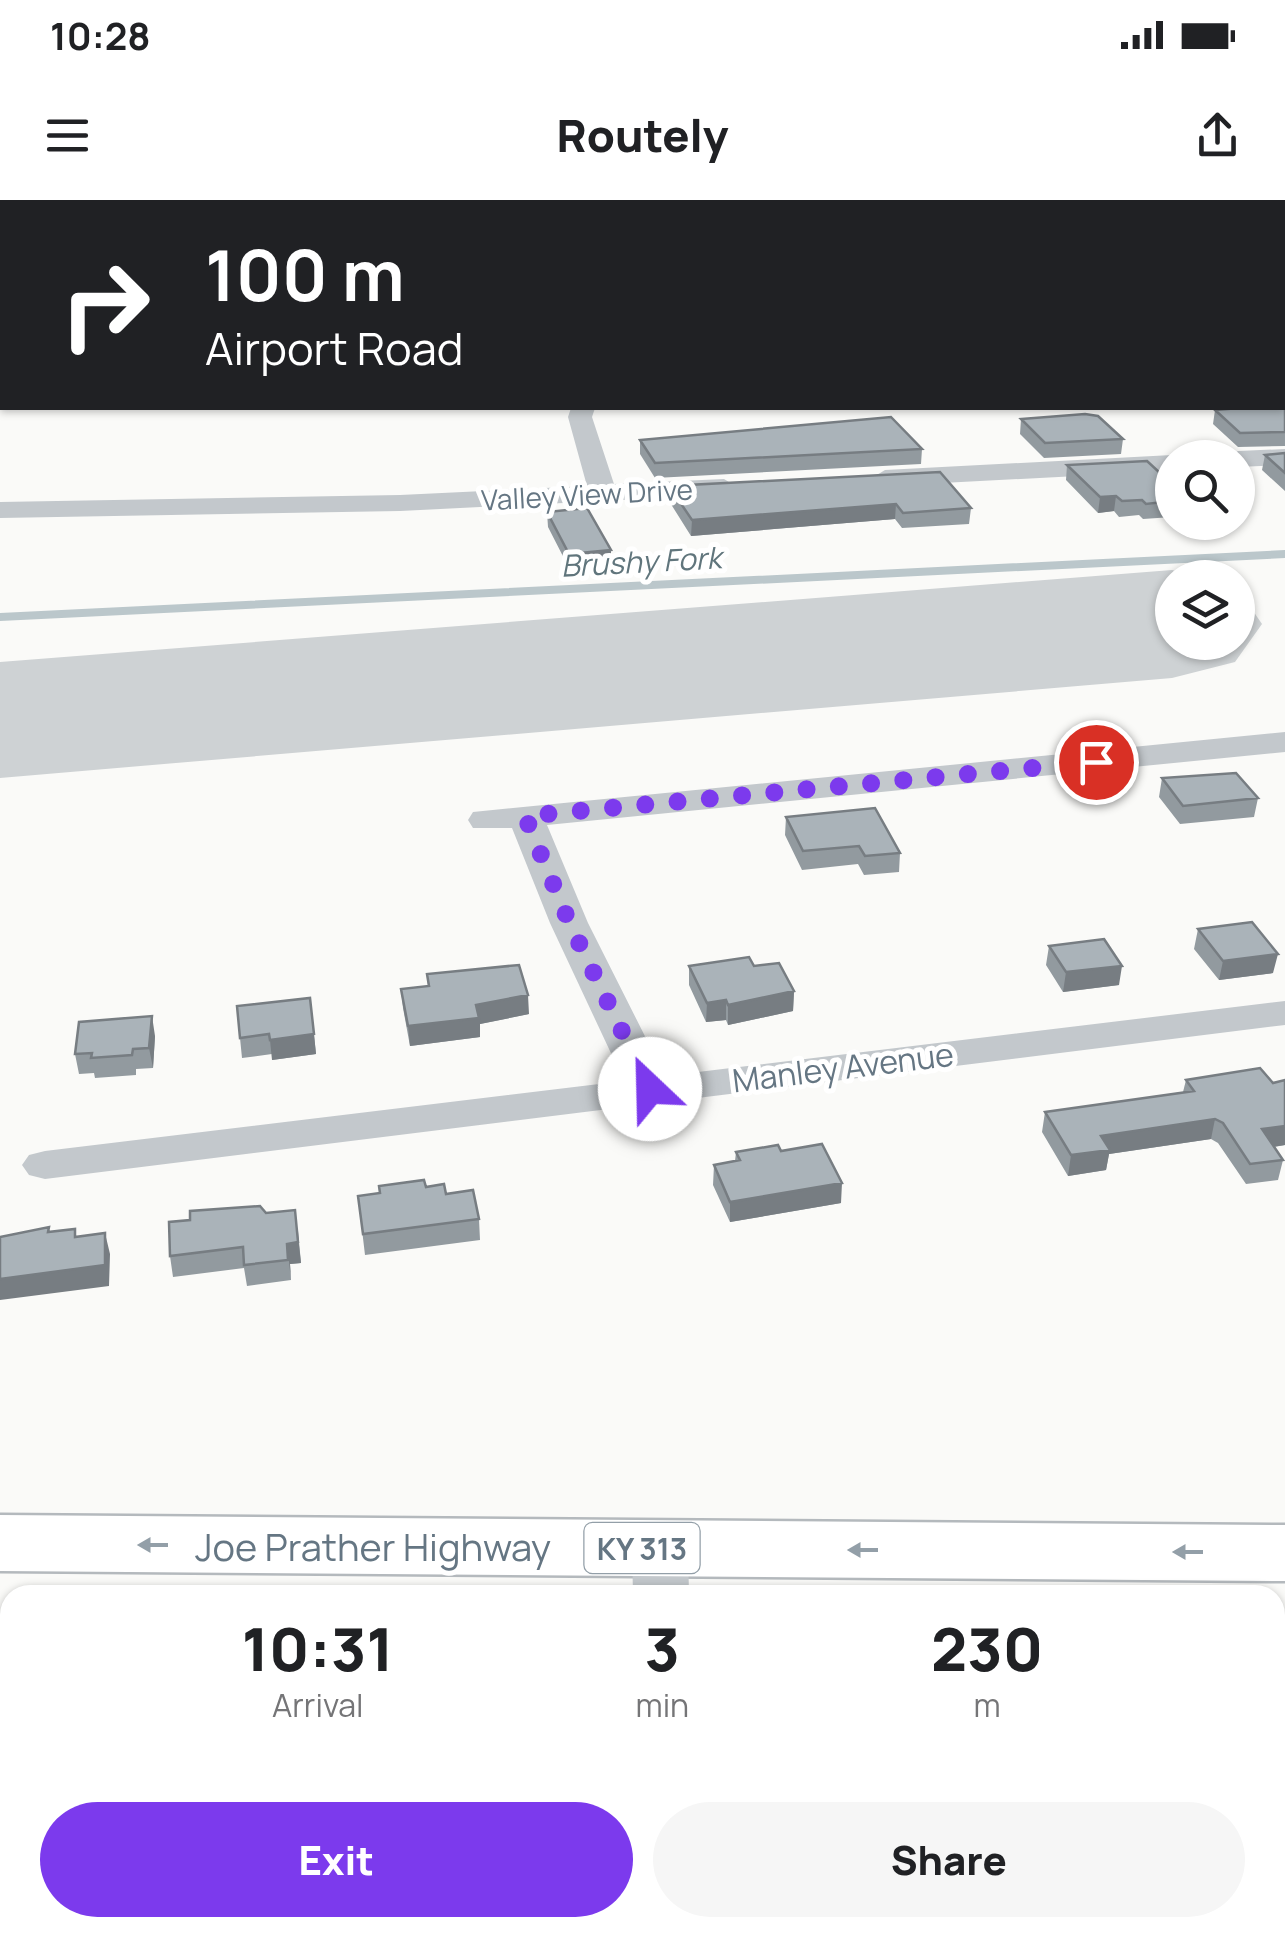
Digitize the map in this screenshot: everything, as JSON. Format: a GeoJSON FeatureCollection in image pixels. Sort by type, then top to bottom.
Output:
{"type":"FeatureCollection","features":[{"type":"Feature","properties":{"kind":"highway","name":"Joe Prather Highway"},"geometry":{"type":"LineString","coordinates":[[0,1543],[661,1572],[1285,1553]]}},
{"type":"Feature","properties":{"kind":"street"},"geometry":{"type":"LineString","coordinates":[[582,410],[580,417],[602,493]]}},
{"type":"Feature","properties":{"kind":"street"},"geometry":{"type":"LineString","coordinates":[[1255,458],[1285,456]]}},
{"type":"Feature","properties":{"kind":"street"},"geometry":{"type":"LineString","coordinates":[[862,480],[1155,464]]}},
{"type":"Feature","properties":{"kind":"street","name":"Valley View Drive"},"geometry":{"type":"LineString","coordinates":[[0,510],[400,503],[742,486]]}},
{"type":"Feature","properties":{"kind":"street"},"geometry":{"type":"LineString","coordinates":[[650,1089],[569,922],[506,818],[1285,742]]}},
{"type":"Feature","properties":{"kind":"street","name":"Manley Avenue"},"geometry":{"type":"LineString","coordinates":[[45,1165],[1285,1013]]}},
{"type":"Feature","properties":{"kind":"building"},"geometry":{"type":"Polygon","coordinates":[[[1215,410],[1285,410],[1285,432],[1240,433],[1215,410]]]}},
{"type":"Feature","properties":{"kind":"building"},"geometry":{"type":"Polygon","coordinates":[[[1098,416],[1123,439],[1045,443],[1021,419],[1098,416]]]}},
{"type":"Feature","properties":{"kind":"building"},"geometry":{"type":"Polygon","coordinates":[[[891,417],[922,449],[655,463],[640,440],[891,417]]]}},
{"type":"Feature","properties":{"kind":"building"},"geometry":{"type":"Polygon","coordinates":[[[1285,453],[1285,473],[1265,455],[1285,453]]]}},
{"type":"Feature","properties":{"kind":"building"},"geometry":{"type":"Polygon","coordinates":[[[1147,461],[1155,468],[1155,503],[1100,497],[1067,465],[1147,461]]]}},
{"type":"Feature","properties":{"kind":"building"},"geometry":{"type":"Polygon","coordinates":[[[940,472],[971,508],[903,513],[896,504],[692,520],[669,486],[940,472]]]}},
{"type":"Feature","properties":{"kind":"building"},"geometry":{"type":"Polygon","coordinates":[[[587,508],[611,550],[569,554],[547,512],[587,508]]]}},
{"type":"Feature","properties":{"kind":"building"},"geometry":{"type":"Polygon","coordinates":[[[1236,773],[1258,798],[1183,806],[1162,778],[1236,773]]]}},
{"type":"Feature","properties":{"kind":"building"},"geometry":{"type":"Polygon","coordinates":[[[875,808],[900,853],[865,856],[859,846],[803,851],[786,817],[875,808]]]}},
{"type":"Feature","properties":{"kind":"building"},"geometry":{"type":"Polygon","coordinates":[[[1252,922],[1278,954],[1223,961],[1198,929],[1252,922]]]}},
{"type":"Feature","properties":{"kind":"building"},"geometry":{"type":"Polygon","coordinates":[[[1104,939],[1122,966],[1066,972],[1049,946],[1104,939]]]}},
{"type":"Feature","properties":{"kind":"building"},"geometry":{"type":"Polygon","coordinates":[[[749,957],[754,966],[779,963],[794,991],[728,1005],[726,1000],[707,1003],[689,966],[749,957]]]}},
{"type":"Feature","properties":{"kind":"building"},"geometry":{"type":"Polygon","coordinates":[[[519,965],[528,995],[476,1005],[479,1018],[408,1026],[401,989],[429,986],[427,974],[519,965]]]}},
{"type":"Feature","properties":{"kind":"building"},"geometry":{"type":"Polygon","coordinates":[[[310,998],[314,1034],[270,1040],[269,1034],[240,1038],[237,1006],[310,998]]]}},
{"type":"Feature","properties":{"kind":"building"},"geometry":{"type":"Polygon","coordinates":[[[152,1016],[149,1048],[133,1049],[132,1055],[91,1058],[92,1053],[75,1054],[79,1022],[152,1016]]]}},
{"type":"Feature","properties":{"kind":"building"},"geometry":{"type":"Polygon","coordinates":[[[1260,1068],[1273,1083],[1285,1080],[1285,1126],[1262,1129],[1283,1160],[1250,1164],[1223,1123],[1215,1119],[1101,1136],[1110,1150],[1071,1155],[1045,1112],[1194,1091],[1186,1080],[1260,1068]]]}},
{"type":"Feature","properties":{"kind":"building"},"geometry":{"type":"Polygon","coordinates":[[[822,1144],[842,1183],[730,1202],[714,1165],[740,1160],[736,1152],[778,1145],[781,1151],[822,1144]]]}},
{"type":"Feature","properties":{"kind":"building"},"geometry":{"type":"Polygon","coordinates":[[[424,1180],[426,1187],[444,1184],[446,1194],[473,1190],[479,1219],[363,1234],[358,1196],[380,1193],[379,1186],[424,1180]]]}},
{"type":"Feature","properties":{"kind":"building"},"geometry":{"type":"Polygon","coordinates":[[[260,1206],[266,1213],[295,1210],[298,1242],[287,1244],[288,1260],[244,1265],[243,1247],[170,1256],[169,1222],[190,1220],[190,1211],[260,1206]]]}},
{"type":"Feature","properties":{"kind":"building"},"geometry":{"type":"Polygon","coordinates":[[[49,1227],[48,1232],[75,1229],[75,1237],[105,1233],[105,1265],[0,1279],[0,1237],[49,1227]]]}},
{"type":"Feature","properties":{"kind":"waterway","name":"Brushy Fork"},"geometry":{"type":"LineString","coordinates":[[0,617],[1285,554]]}},
{"type":"Feature","properties":{"kind":"runway"},"geometry":{"type":"LineString","coordinates":[[0,720],[1155,625]]}},
{"type":"Feature","properties":{"kind":"route"},"geometry":{"type":"LineString","coordinates":[[650,1089],[569,922],[525,816],[1096,762]]}}]}
